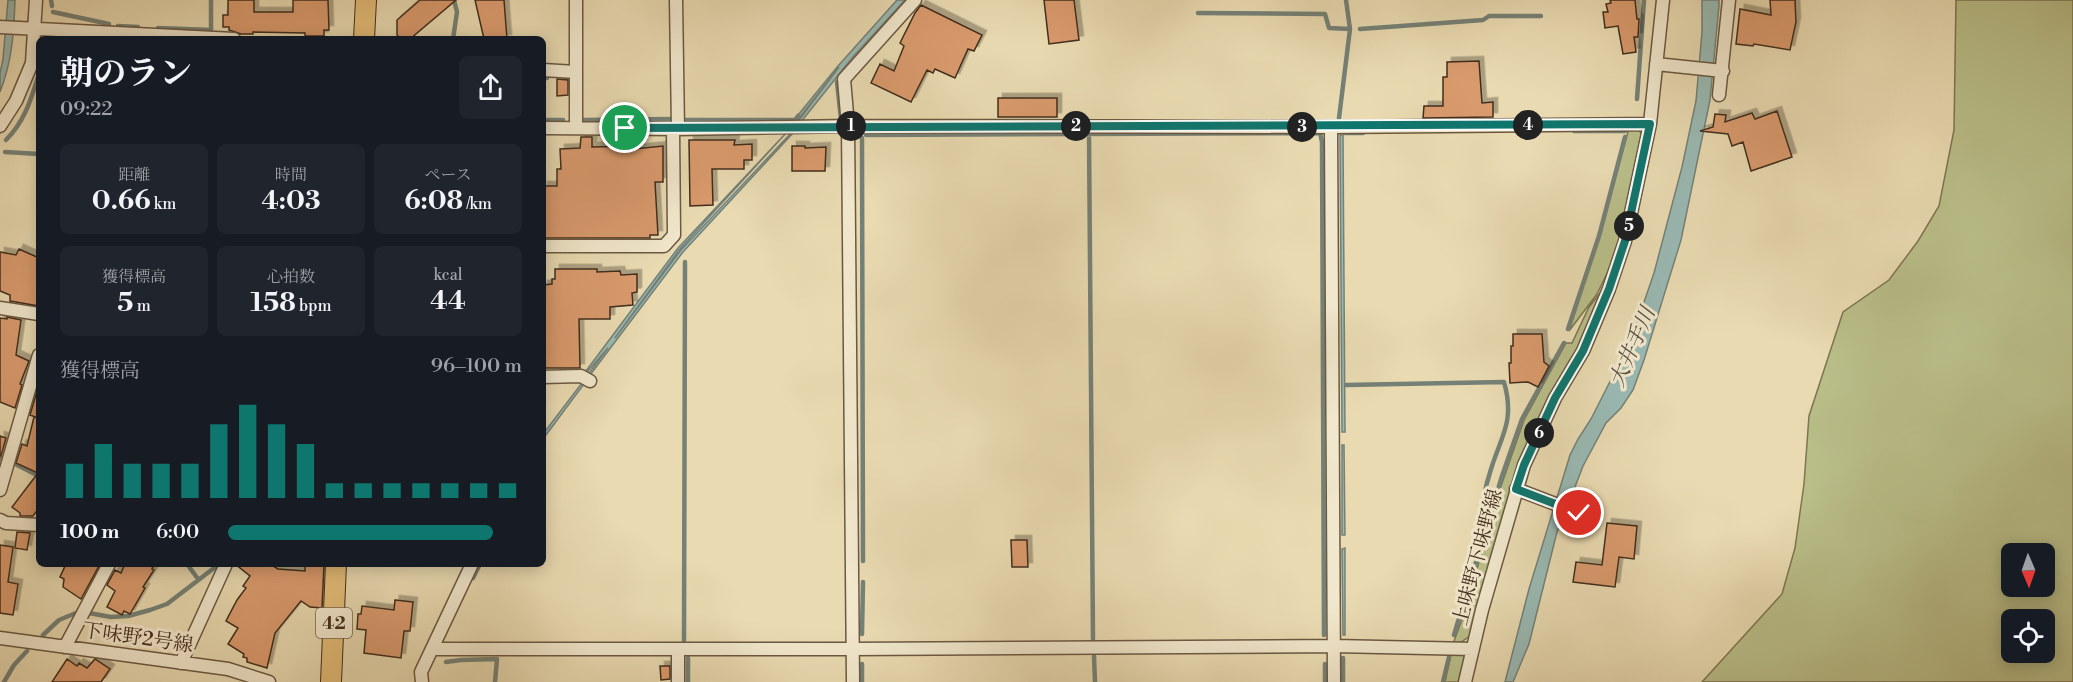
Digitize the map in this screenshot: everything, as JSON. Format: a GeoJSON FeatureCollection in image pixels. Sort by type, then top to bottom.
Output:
{"type":"FeatureCollection","features":[{"type":"Feature","properties":{"kind":"main road"},"geometry":{"type":"LineString","coordinates":[[364,36],[366,0]]}},
{"type":"Feature","properties":{"kind":"main road","name":"42"},"geometry":{"type":"LineString","coordinates":[[332,682],[336,567]]}},
{"type":"Feature","properties":{"kind":"street"},"geometry":{"type":"LineString","coordinates":[[0,126],[16,101],[32,63],[36,0]]}},
{"type":"Feature","properties":{"kind":"street"},"geometry":{"type":"LineString","coordinates":[[576,0],[576,128]]}},
{"type":"Feature","properties":{"kind":"street"},"geometry":{"type":"LineString","coordinates":[[546,246],[664,246],[674,235],[676,0]]}},
{"type":"Feature","properties":{"kind":"street"},"geometry":{"type":"LineString","coordinates":[[853,682],[848,126],[844,79],[915,0]]}},
{"type":"Feature","properties":{"kind":"street","name":"上味野下味野線"},"geometry":{"type":"LineString","coordinates":[[1466,682],[1524,465],[1551,408],[1583,351],[1609,289],[1625,241],[1662,65],[1663,0]]}},
{"type":"Feature","properties":{"kind":"street"},"geometry":{"type":"LineString","coordinates":[[1719,95],[1730,0]]}},
{"type":"Feature","properties":{"kind":"street"},"geometry":{"type":"LineString","coordinates":[[0,27],[136,36]]}},
{"type":"Feature","properties":{"kind":"street"},"geometry":{"type":"LineString","coordinates":[[1662,65],[1721,70]]}},
{"type":"Feature","properties":{"kind":"street"},"geometry":{"type":"LineString","coordinates":[[546,70],[576,72]]}},
{"type":"Feature","properties":{"kind":"street"},"geometry":{"type":"LineString","coordinates":[[546,128],[1331,127],[1650,124]]}},
{"type":"Feature","properties":{"kind":"street"},"geometry":{"type":"LineString","coordinates":[[1331,127],[1334,682]]}},
{"type":"Feature","properties":{"kind":"street"},"geometry":{"type":"LineString","coordinates":[[0,308],[36,314]]}},
{"type":"Feature","properties":{"kind":"street"},"geometry":{"type":"LineString","coordinates":[[0,490],[36,364]]}},
{"type":"Feature","properties":{"kind":"street"},"geometry":{"type":"LineString","coordinates":[[546,377],[581,376],[590,381]]}},
{"type":"Feature","properties":{"kind":"street"},"geometry":{"type":"LineString","coordinates":[[1516,489],[1579,513]]}},
{"type":"Feature","properties":{"kind":"street"},"geometry":{"type":"LineString","coordinates":[[0,520],[6,523],[36,525]]}},
{"type":"Feature","properties":{"kind":"street"},"geometry":{"type":"LineString","coordinates":[[65,647],[107,567]]}},
{"type":"Feature","properties":{"kind":"street"},"geometry":{"type":"LineString","coordinates":[[182,663],[225,567]]}},
{"type":"Feature","properties":{"kind":"street"},"geometry":{"type":"LineString","coordinates":[[422,682],[421,672],[434,649],[471,567]]}},
{"type":"Feature","properties":{"kind":"street","name":"下味野2号線"},"geometry":{"type":"LineString","coordinates":[[0,638],[228,669],[269,682]]}},
{"type":"Feature","properties":{"kind":"street"},"geometry":{"type":"LineString","coordinates":[[434,649],[1334,646],[1473,649]]}},
{"type":"Feature","properties":{"kind":"street"},"geometry":{"type":"LineString","coordinates":[[678,649],[678,682]]}},
{"type":"Feature","properties":{"kind":"green space"},"geometry":{"type":"Polygon","coordinates":[[[1956,0],[2073,0],[2073,682],[1702,682],[1782,594],[1795,548],[1804,484],[1809,416],[1843,312],[1889,280],[1918,241],[1939,206],[1954,130],[1956,0]]]}},
{"type":"Feature","properties":{"kind":"green space"},"geometry":{"type":"Polygon","coordinates":[[[1629,128],[1639,130],[1643,137],[1618,251],[1597,294],[1569,331],[1602,227],[1629,128]]]}},
{"type":"Feature","properties":{"kind":"green space"},"geometry":{"type":"Polygon","coordinates":[[[1605,291],[1577,350],[1532,433],[1518,470],[1470,636],[1453,644],[1464,614],[1499,492],[1524,420],[1566,343],[1572,343],[1589,307],[1601,292],[1605,291]]]}},
{"type":"Feature","properties":{"kind":"green space"},"geometry":{"type":"Polygon","coordinates":[[[1452,650],[1461,652],[1465,657],[1462,682],[1445,682],[1452,650]]]}},
{"type":"Feature","properties":{"kind":"water"},"geometry":{"type":"Polygon","coordinates":[[[8,0],[15,0],[13,35],[10,58],[0,92],[0,73],[8,0]]]}},
{"type":"Feature","properties":{"kind":"water"},"geometry":{"type":"Polygon","coordinates":[[[897,0],[905,0],[852,58],[801,122],[799,120],[839,67],[796,122],[794,120],[838,66],[897,0]]]}},
{"type":"Feature","properties":{"kind":"water","name":"大井手川"},"geometry":{"type":"Polygon","coordinates":[[[1702,0],[1719,0],[1719,6],[1710,100],[1681,240],[1633,390],[1621,408],[1606,423],[1583,466],[1557,532],[1529,644],[1513,682],[1505,682],[1529,589],[1570,455],[1631,340],[1654,273],[1682,167],[1696,101],[1702,32],[1702,0]]]}},
{"type":"Feature","properties":{"kind":"water"},"geometry":{"type":"Polygon","coordinates":[[[787,132],[679,250],[615,338],[681,250],[792,132],[683,252],[590,375],[589,373],[608,348],[586,371],[678,248],[787,132]]]}},
{"type":"Feature","properties":{"kind":"water"},"geometry":{"type":"Polygon","coordinates":[[[1340,135],[1343,135],[1345,432],[1342,432],[1340,135]]]}},
{"type":"Feature","properties":{"kind":"water"},"geometry":{"type":"Polygon","coordinates":[[[582,383],[584,384],[546,435],[546,430],[582,383]]]}},
{"type":"Feature","properties":{"kind":"water"},"geometry":{"type":"Polygon","coordinates":[[[1342,445],[1344,445],[1345,535],[1342,535],[1342,445]]]}},
{"type":"Feature","properties":{"kind":"water"},"geometry":{"type":"Polygon","coordinates":[[[1345,548],[1345,635],[1343,635],[1342,549],[1345,548]]]}},
{"type":"Feature","properties":{"kind":"building"},"geometry":{"type":"Polygon","coordinates":[[[228,0],[254,0],[254,12],[293,12],[293,0],[328,0],[329,30],[324,30],[324,36],[305,36],[305,33],[253,32],[253,34],[241,34],[229,30],[229,27],[223,27],[223,15],[228,15],[228,0]]]}},
{"type":"Feature","properties":{"kind":"building"},"geometry":{"type":"Polygon","coordinates":[[[420,0],[456,0],[414,36],[398,36],[397,20],[420,0]]]}},
{"type":"Feature","properties":{"kind":"building"},"geometry":{"type":"Polygon","coordinates":[[[475,0],[504,0],[507,36],[483,36],[475,0]]]}},
{"type":"Feature","properties":{"kind":"building"},"geometry":{"type":"Polygon","coordinates":[[[1044,0],[1074,0],[1079,40],[1049,44],[1044,0]]]}},
{"type":"Feature","properties":{"kind":"building"},"geometry":{"type":"Polygon","coordinates":[[[1610,0],[1635,0],[1637,19],[1639,19],[1638,37],[1634,37],[1636,52],[1623,54],[1618,26],[1605,28],[1603,12],[1608,12],[1606,4],[1611,3],[1610,0]]]}},
{"type":"Feature","properties":{"kind":"building"},"geometry":{"type":"Polygon","coordinates":[[[1770,0],[1795,0],[1796,22],[1790,50],[1754,44],[1753,46],[1736,44],[1740,9],[1771,15],[1770,0]]]}},
{"type":"Feature","properties":{"kind":"building"},"geometry":{"type":"Polygon","coordinates":[[[921,5],[982,35],[974,51],[968,49],[955,78],[935,69],[933,73],[927,70],[911,102],[871,83],[880,64],[894,71],[904,46],[900,43],[921,5]]]}},
{"type":"Feature","properties":{"kind":"building"},"geometry":{"type":"Polygon","coordinates":[[[1479,61],[1482,103],[1493,102],[1493,117],[1423,118],[1424,106],[1443,106],[1443,77],[1447,77],[1447,62],[1479,61]]]}},
{"type":"Feature","properties":{"kind":"building"},"geometry":{"type":"Polygon","coordinates":[[[557,79],[568,80],[568,95],[557,96],[557,79]]]}},
{"type":"Feature","properties":{"kind":"building"},"geometry":{"type":"Polygon","coordinates":[[[998,98],[1057,98],[1057,117],[998,117],[998,98]]]}},
{"type":"Feature","properties":{"kind":"building"},"geometry":{"type":"Polygon","coordinates":[[[1777,111],[1792,157],[1751,171],[1743,142],[1732,146],[1728,134],[1700,131],[1713,127],[1715,114],[1726,115],[1725,122],[1752,113],[1755,119],[1777,111]]]}},
{"type":"Feature","properties":{"kind":"building"},"geometry":{"type":"Polygon","coordinates":[[[581,137],[592,137],[592,147],[634,146],[634,149],[663,146],[663,182],[655,182],[658,235],[650,235],[650,238],[546,238],[546,186],[557,186],[557,169],[561,169],[560,149],[580,148],[581,137]]]}},
{"type":"Feature","properties":{"kind":"building"},"geometry":{"type":"Polygon","coordinates":[[[689,140],[735,140],[734,145],[752,144],[752,160],[744,160],[744,169],[712,169],[713,205],[690,206],[689,140]]]}},
{"type":"Feature","properties":{"kind":"building"},"geometry":{"type":"Polygon","coordinates":[[[792,146],[826,147],[825,171],[792,171],[792,146]]]}},
{"type":"Feature","properties":{"kind":"building"},"geometry":{"type":"Polygon","coordinates":[[[19,249],[36,257],[36,305],[10,301],[10,295],[0,291],[0,252],[16,255],[19,249]]]}},
{"type":"Feature","properties":{"kind":"building"},"geometry":{"type":"Polygon","coordinates":[[[555,269],[597,269],[597,272],[620,271],[621,275],[637,274],[637,292],[632,293],[633,305],[610,307],[610,319],[579,319],[580,368],[546,368],[546,285],[552,284],[552,279],[555,279],[555,269]]]}},
{"type":"Feature","properties":{"kind":"building"},"geometry":{"type":"Polygon","coordinates":[[[7,317],[21,320],[16,355],[29,361],[20,384],[22,385],[15,408],[0,402],[0,318],[7,319],[7,317]]]}},
{"type":"Feature","properties":{"kind":"building"},"geometry":{"type":"Polygon","coordinates":[[[1513,334],[1542,334],[1544,362],[1549,366],[1538,387],[1528,382],[1510,383],[1509,363],[1511,363],[1513,334]]]}},
{"type":"Feature","properties":{"kind":"building"},"geometry":{"type":"Polygon","coordinates":[[[36,394],[36,417],[30,415],[36,394]]]}},
{"type":"Feature","properties":{"kind":"building"},"geometry":{"type":"Polygon","coordinates":[[[34,417],[36,418],[36,472],[16,463],[22,444],[27,446],[34,417]]]}},
{"type":"Feature","properties":{"kind":"building"},"geometry":{"type":"Polygon","coordinates":[[[0,436],[6,438],[1,456],[0,456],[0,436]]]}},
{"type":"Feature","properties":{"kind":"building"},"geometry":{"type":"Polygon","coordinates":[[[36,476],[36,512],[33,516],[20,516],[20,513],[12,507],[36,476]]]}},
{"type":"Feature","properties":{"kind":"building"},"geometry":{"type":"Polygon","coordinates":[[[1607,523],[1637,526],[1634,559],[1619,557],[1615,587],[1573,582],[1576,562],[1602,565],[1607,523]]]}},
{"type":"Feature","properties":{"kind":"building"},"geometry":{"type":"Polygon","coordinates":[[[17,532],[30,533],[27,550],[15,548],[17,532]]]}},
{"type":"Feature","properties":{"kind":"building"},"geometry":{"type":"Polygon","coordinates":[[[1011,540],[1027,540],[1028,567],[1012,567],[1011,540]]]}},
{"type":"Feature","properties":{"kind":"building"},"geometry":{"type":"Polygon","coordinates":[[[0,545],[13,547],[8,582],[18,584],[13,615],[0,613],[0,545]]]}},
{"type":"Feature","properties":{"kind":"building"},"geometry":{"type":"Polygon","coordinates":[[[65,567],[98,567],[81,599],[63,587],[64,579],[60,577],[65,567]]]}},
{"type":"Feature","properties":{"kind":"building"},"geometry":{"type":"Polygon","coordinates":[[[124,567],[153,567],[154,570],[130,614],[124,611],[122,615],[107,607],[115,591],[107,585],[115,570],[121,573],[124,567]]]}},
{"type":"Feature","properties":{"kind":"building"},"geometry":{"type":"Polygon","coordinates":[[[239,567],[275,567],[305,571],[305,567],[324,567],[322,608],[310,607],[301,601],[275,633],[267,668],[247,662],[247,658],[243,657],[244,654],[228,644],[238,628],[226,621],[246,588],[243,586],[250,576],[239,567]]]}},
{"type":"Feature","properties":{"kind":"building"},"geometry":{"type":"Polygon","coordinates":[[[395,600],[413,602],[410,631],[404,631],[401,658],[364,653],[366,630],[357,629],[358,614],[361,614],[362,606],[394,610],[395,600]]]}},
{"type":"Feature","properties":{"kind":"building"},"geometry":{"type":"Polygon","coordinates":[[[67,659],[77,666],[79,663],[87,668],[95,659],[110,669],[101,682],[52,682],[67,659]]]}},
{"type":"Feature","properties":{"kind":"building"},"geometry":{"type":"Polygon","coordinates":[[[660,666],[670,666],[670,679],[661,680],[660,666]]]}},
{"type":"Feature","properties":{"kind":"waterway"},"geometry":{"type":"LineString","coordinates":[[51,0],[52,6]]}},
{"type":"Feature","properties":{"kind":"waterway"},"geometry":{"type":"LineString","coordinates":[[158,28],[211,30],[211,0]]}},
{"type":"Feature","properties":{"kind":"waterway"},"geometry":{"type":"LineString","coordinates":[[453,36],[457,12],[454,0]]}},
{"type":"Feature","properties":{"kind":"waterway"},"geometry":{"type":"LineString","coordinates":[[1339,118],[1350,29],[1346,0]]}},
{"type":"Feature","properties":{"kind":"waterway"},"geometry":{"type":"LineString","coordinates":[[1637,99],[1644,0]]}},
{"type":"Feature","properties":{"kind":"waterway"},"geometry":{"type":"LineString","coordinates":[[53,12],[109,24]]}},
{"type":"Feature","properties":{"kind":"waterway"},"geometry":{"type":"LineString","coordinates":[[1198,13],[1325,14],[1329,28],[1350,29]]}},
{"type":"Feature","properties":{"kind":"waterway"},"geometry":{"type":"LineString","coordinates":[[1360,29],[1483,20],[1489,16],[1541,16]]}},
{"type":"Feature","properties":{"kind":"waterway"},"geometry":{"type":"LineString","coordinates":[[118,26],[138,27]]}},
{"type":"Feature","properties":{"kind":"waterway"},"geometry":{"type":"LineString","coordinates":[[837,82],[841,119]]}},
{"type":"Feature","properties":{"kind":"waterway"},"geometry":{"type":"LineString","coordinates":[[6,140],[23,117],[36,83]]}},
{"type":"Feature","properties":{"kind":"waterway"},"geometry":{"type":"LineString","coordinates":[[686,120],[795,120],[798,116]]}},
{"type":"Feature","properties":{"kind":"waterway"},"geometry":{"type":"LineString","coordinates":[[584,120],[672,119]]}},
{"type":"Feature","properties":{"kind":"waterway"},"geometry":{"type":"LineString","coordinates":[[546,120],[563,120]]}},
{"type":"Feature","properties":{"kind":"waterway"},"geometry":{"type":"LineString","coordinates":[[1574,131],[1625,131]]}},
{"type":"Feature","properties":{"kind":"waterway"},"geometry":{"type":"LineString","coordinates":[[866,135],[1320,133],[1322,142],[1324,635]]}},
{"type":"Feature","properties":{"kind":"waterway"},"geometry":{"type":"LineString","coordinates":[[1345,133],[1363,133]]}},
{"type":"Feature","properties":{"kind":"waterway"},"geometry":{"type":"LineString","coordinates":[[1089,134],[1093,639]]}},
{"type":"Feature","properties":{"kind":"waterway"},"geometry":{"type":"LineString","coordinates":[[1568,329],[1599,236],[1625,137]]}},
{"type":"Feature","properties":{"kind":"waterway"},"geometry":{"type":"LineString","coordinates":[[862,138],[863,561]]}},
{"type":"Feature","properties":{"kind":"waterway"},"geometry":{"type":"LineString","coordinates":[[5,152],[36,154]]}},
{"type":"Feature","properties":{"kind":"waterway"},"geometry":{"type":"LineString","coordinates":[[684,641],[685,262]]}},
{"type":"Feature","properties":{"kind":"waterway"},"geometry":{"type":"LineString","coordinates":[[1454,635],[1502,476],[1522,419],[1564,343]]}},
{"type":"Feature","properties":{"kind":"waterway"},"geometry":{"type":"LineString","coordinates":[[1346,385],[1504,382],[1508,409],[1507,420],[1485,492],[1483,540]]}},
{"type":"Feature","properties":{"kind":"waterway"},"geometry":{"type":"LineString","coordinates":[[15,464],[36,474]]}},
{"type":"Feature","properties":{"kind":"waterway"},"geometry":{"type":"LineString","coordinates":[[189,567],[198,579]]}},
{"type":"Feature","properties":{"kind":"waterway"},"geometry":{"type":"LineString","coordinates":[[89,613],[111,617],[128,616],[167,604],[215,567]]}},
{"type":"Feature","properties":{"kind":"waterway"},"geometry":{"type":"LineString","coordinates":[[473,578],[478,567]]}},
{"type":"Feature","properties":{"kind":"waterway"},"geometry":{"type":"LineString","coordinates":[[862,634],[863,582]]}},
{"type":"Feature","properties":{"kind":"waterway"},"geometry":{"type":"LineString","coordinates":[[43,635],[59,620],[76,613]]}},
{"type":"Feature","properties":{"kind":"waterway"},"geometry":{"type":"LineString","coordinates":[[4,682],[14,665],[27,651]]}},
{"type":"Feature","properties":{"kind":"waterway"},"geometry":{"type":"LineString","coordinates":[[1094,656],[1095,682]]}},
{"type":"Feature","properties":{"kind":"waterway"},"geometry":{"type":"LineString","coordinates":[[1443,682],[1449,657]]}},
{"type":"Feature","properties":{"kind":"waterway"},"geometry":{"type":"LineString","coordinates":[[688,658],[688,682]]}},
{"type":"Feature","properties":{"kind":"waterway"},"geometry":{"type":"LineString","coordinates":[[1343,658],[1343,682]]}},
{"type":"Feature","properties":{"kind":"waterway"},"geometry":{"type":"LineString","coordinates":[[446,662],[497,659],[495,682]]}},
{"type":"Feature","properties":{"kind":"waterway"},"geometry":{"type":"LineString","coordinates":[[862,664],[862,682]]}},
{"type":"Feature","properties":{"kind":"waterway"},"geometry":{"type":"LineString","coordinates":[[1325,664],[1325,682]]}},
{"type":"Feature","properties":{"kind":"route"},"geometry":{"type":"LineString","coordinates":[[625,128],[1650,124],[1625,241],[1609,289],[1583,351],[1555,398],[1524,465],[1516,489],[1579,513]]}}]}
